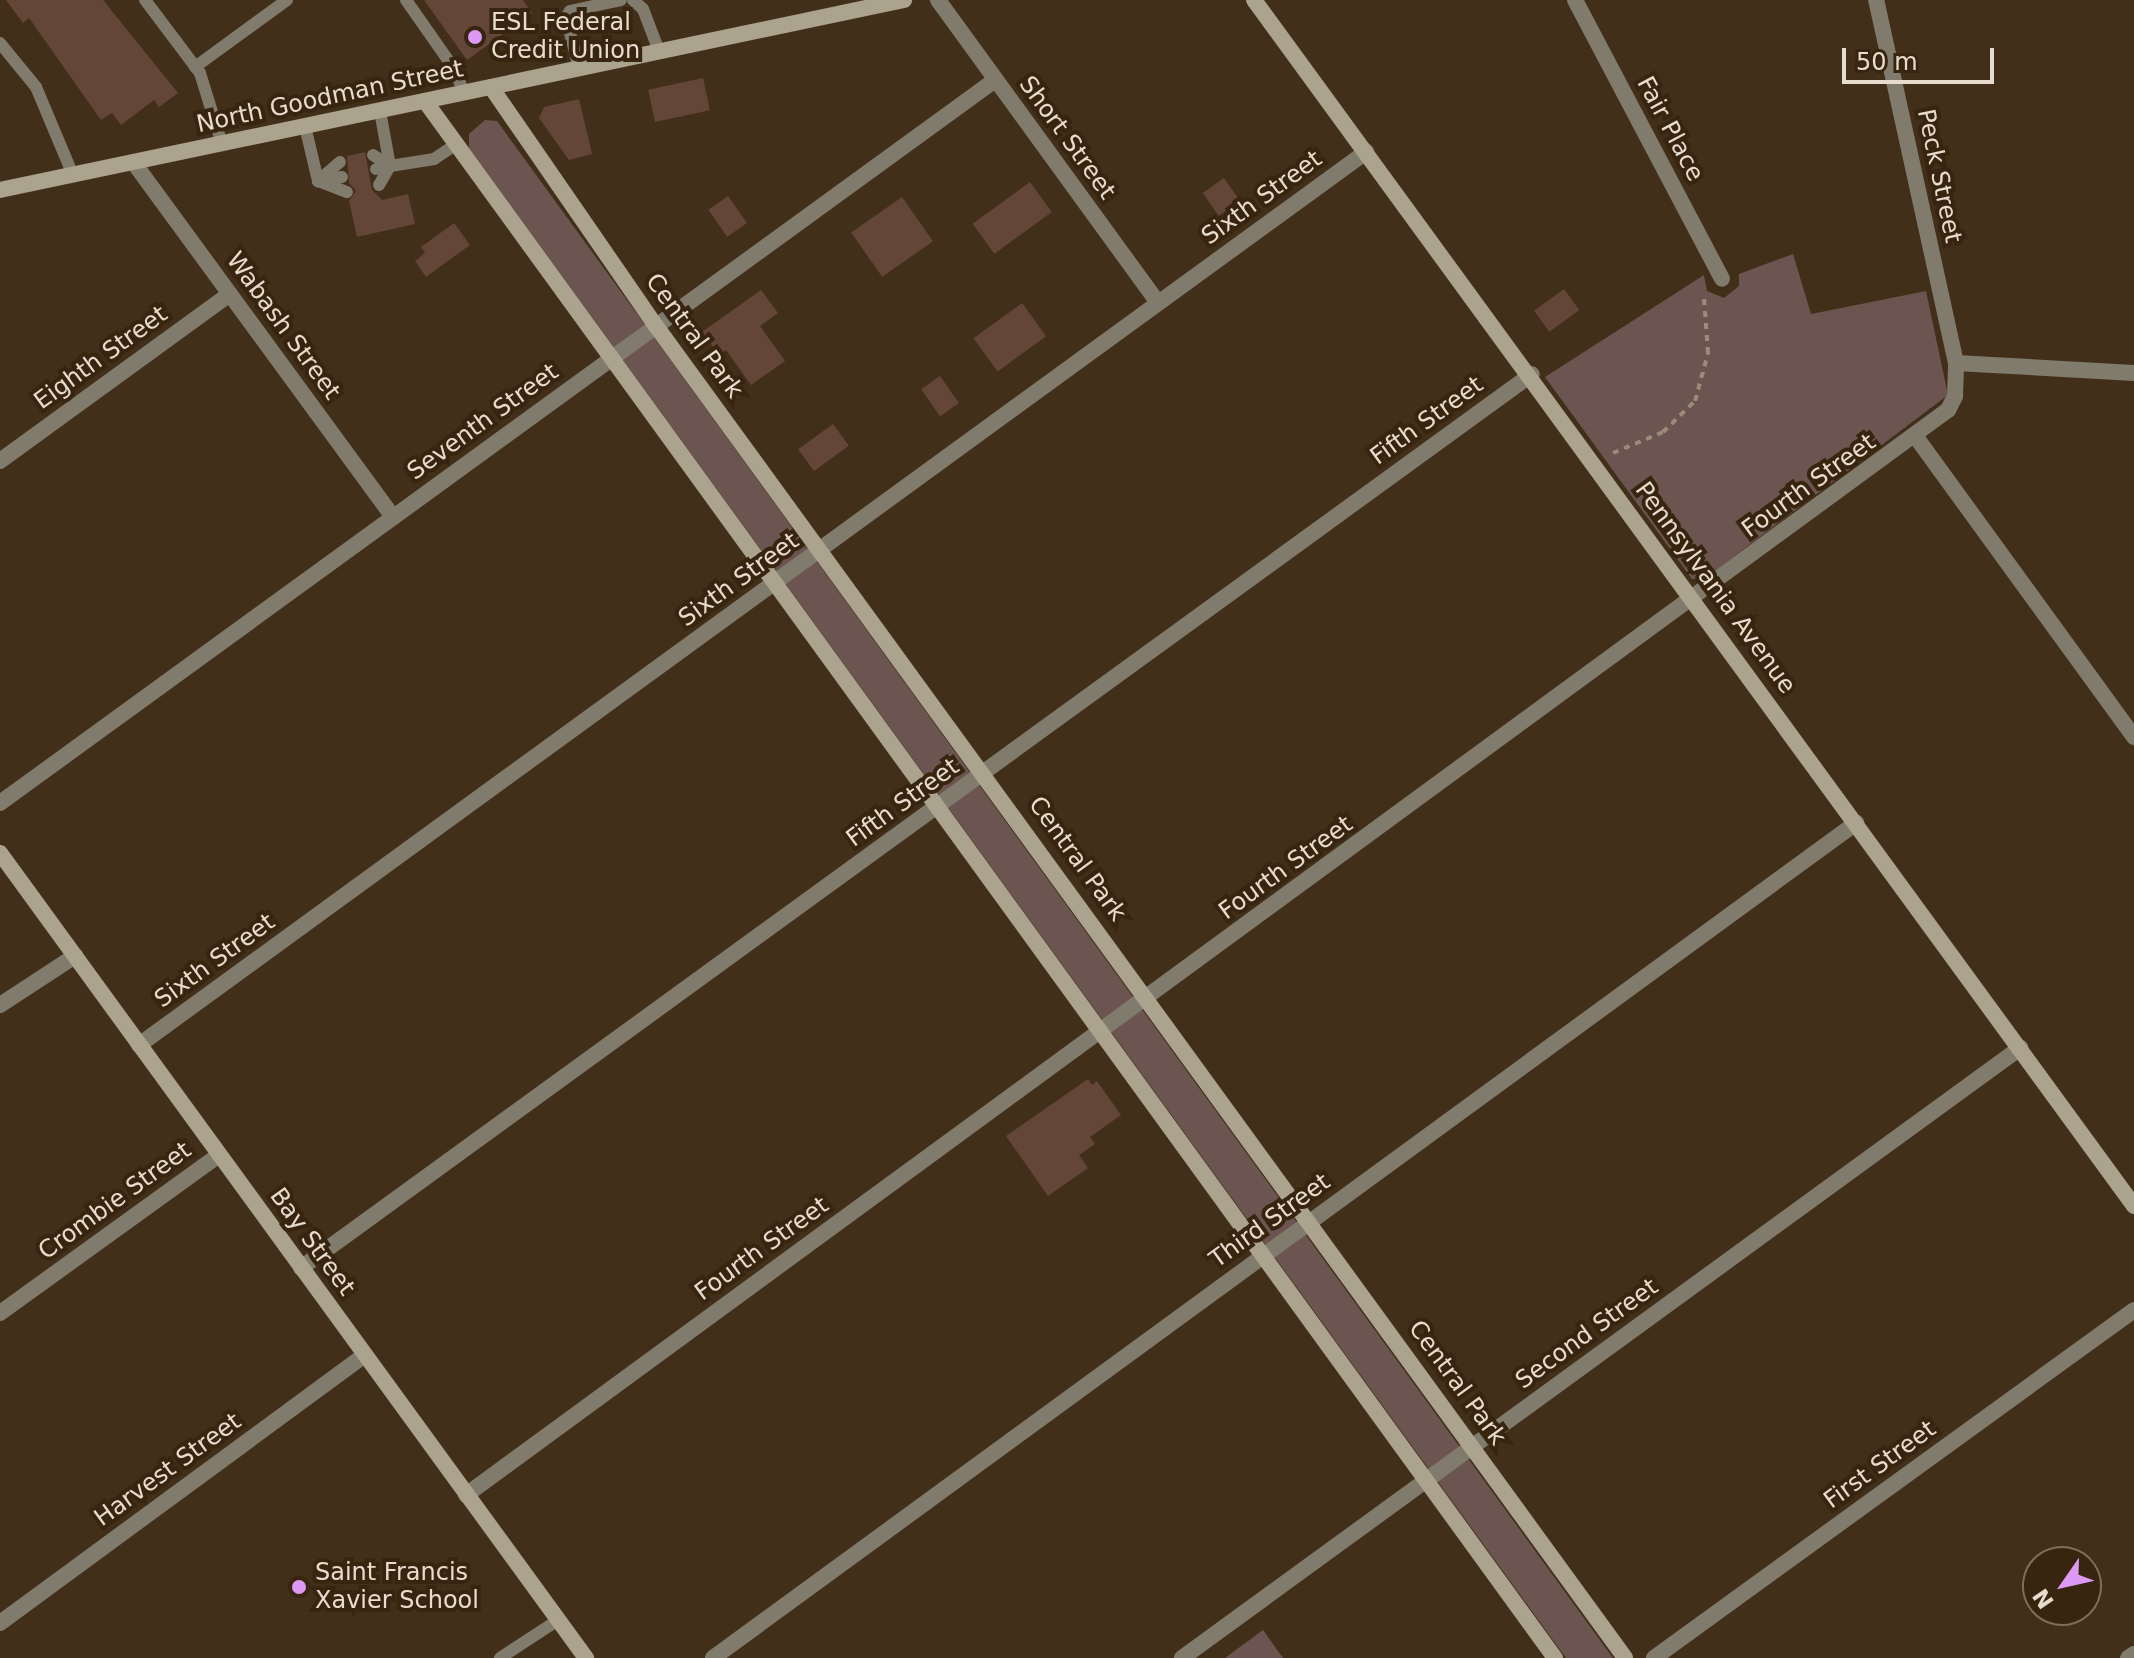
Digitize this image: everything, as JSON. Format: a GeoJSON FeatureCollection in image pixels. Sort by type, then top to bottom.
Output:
{"type":"FeatureCollection","features":[{"type":"Feature","properties":{"kind":"main road","name":"North Goodman Street"},"geometry":{"type":"LineString","coordinates":[[0,190],[904,0]]}},
{"type":"Feature","properties":{"kind":"main road","name":"Pennsylvania Avenue"},"geometry":{"type":"LineString","coordinates":[[1254,0],[1532,374],[2134,1206]]}},
{"type":"Feature","properties":{"kind":"main road","name":"Central Park"},"geometry":{"type":"LineString","coordinates":[[491,87],[656,326],[1149,998],[1625,1658]]}},
{"type":"Feature","properties":{"kind":"main road"},"geometry":{"type":"LineString","coordinates":[[425,101],[1098,1034],[1264,1255],[1555,1658]]}},
{"type":"Feature","properties":{"kind":"main road","name":"Bay Street"},"geometry":{"type":"LineString","coordinates":[[0,853],[586,1658]]}},
{"type":"Feature","properties":{"kind":"street","name":"Short Street"},"geometry":{"type":"LineString","coordinates":[[938,0],[1158,303]]}},
{"type":"Feature","properties":{"kind":"street","name":"Fair Place"},"geometry":{"type":"LineString","coordinates":[[1575,0],[1722,279]]}},
{"type":"Feature","properties":{"kind":"street","name":"Peck Street"},"geometry":{"type":"LineString","coordinates":[[1876,0],[1956,363]]}},
{"type":"Feature","properties":{"kind":"street","name":"Seventh Street"},"geometry":{"type":"LineString","coordinates":[[0,803],[995,80]]}},
{"type":"Feature","properties":{"kind":"street","name":"Sixth Street"},"geometry":{"type":"LineString","coordinates":[[139,1045],[1366,152]]}},
{"type":"Feature","properties":{"kind":"street","name":"Wabash Street"},"geometry":{"type":"LineString","coordinates":[[134,163],[393,517]]}},
{"type":"Feature","properties":{"kind":"street","name":"Eighth Street"},"geometry":{"type":"LineString","coordinates":[[0,461],[230,294]]}},
{"type":"Feature","properties":{"kind":"street"},"geometry":{"type":"LineString","coordinates":[[1956,363],[2134,373]]}},
{"type":"Feature","properties":{"kind":"street","name":"Fourth Street"},"geometry":{"type":"LineString","coordinates":[[466,1495],[1916,437],[1948,410],[1955,396],[1956,363]]}},
{"type":"Feature","properties":{"kind":"street","name":"Fifth Street"},"geometry":{"type":"LineString","coordinates":[[301,1268],[1532,374]]}},
{"type":"Feature","properties":{"kind":"street"},"geometry":{"type":"LineString","coordinates":[[1916,437],[2134,737]]}},
{"type":"Feature","properties":{"kind":"street","name":"Third Street"},"geometry":{"type":"LineString","coordinates":[[713,1658],[1856,823]]}},
{"type":"Feature","properties":{"kind":"street"},"geometry":{"type":"LineString","coordinates":[[0,1005],[75,956]]}},
{"type":"Feature","properties":{"kind":"street","name":"Second Street"},"geometry":{"type":"LineString","coordinates":[[1182,1658],[2020,1048]]}},
{"type":"Feature","properties":{"kind":"street","name":"Crombie Street"},"geometry":{"type":"LineString","coordinates":[[0,1313],[219,1155]]}},
{"type":"Feature","properties":{"kind":"street","name":"First Street"},"geometry":{"type":"LineString","coordinates":[[1654,1658],[2134,1310]]}},
{"type":"Feature","properties":{"kind":"street","name":"Harvest Street"},"geometry":{"type":"LineString","coordinates":[[0,1623],[365,1355]]}},
{"type":"Feature","properties":{"kind":"street"},"geometry":{"type":"LineString","coordinates":[[2128,1658],[2134,1654]]}},
{"type":"Feature","properties":{"kind":"lane"},"geometry":{"type":"LineString","coordinates":[[145,0],[195,67],[222,144]]}},
{"type":"Feature","properties":{"kind":"lane"},"geometry":{"type":"LineString","coordinates":[[195,67],[287,0]]}},
{"type":"Feature","properties":{"kind":"lane"},"geometry":{"type":"LineString","coordinates":[[406,0],[455,70],[464,93]]}},
{"type":"Feature","properties":{"kind":"lane"},"geometry":{"type":"LineString","coordinates":[[579,68],[566,17],[570,11],[621,0]]}},
{"type":"Feature","properties":{"kind":"lane"},"geometry":{"type":"LineString","coordinates":[[633,0],[643,9],[659,51]]}},
{"type":"Feature","properties":{"kind":"lane"},"geometry":{"type":"LineString","coordinates":[[0,43],[36,87],[73,175]]}},
{"type":"Feature","properties":{"kind":"lane"},"geometry":{"type":"LineString","coordinates":[[379,185],[390,166],[380,111]]}},
{"type":"Feature","properties":{"kind":"lane"},"geometry":{"type":"LineString","coordinates":[[305,126],[318,181]]}},
{"type":"Feature","properties":{"kind":"lane"},"geometry":{"type":"LineString","coordinates":[[376,169],[434,159],[456,144]]}},
{"type":"Feature","properties":{"kind":"lane"},"geometry":{"type":"LineString","coordinates":[[373,155],[390,166]]}},
{"type":"Feature","properties":{"kind":"lane"},"geometry":{"type":"LineString","coordinates":[[318,181],[340,162]]}},
{"type":"Feature","properties":{"kind":"lane"},"geometry":{"type":"LineString","coordinates":[[318,181],[342,177]]}},
{"type":"Feature","properties":{"kind":"lane"},"geometry":{"type":"LineString","coordinates":[[318,181],[347,192]]}},
{"type":"Feature","properties":{"kind":"lane"},"geometry":{"type":"LineString","coordinates":[[500,1658],[558,1620]]}},
{"type":"Feature","properties":{"kind":"path"},"geometry":{"type":"LineString","coordinates":[[1613,453],[1663,432],[1695,401],[1708,353],[1704,299]]}},
{"type":"Feature","properties":{"kind":"shaded area"},"geometry":{"type":"Polygon","coordinates":[[[485,120],[497,121],[1613,1658],[1566,1658],[469,148],[469,134],[485,120]]]}},
{"type":"Feature","properties":{"kind":"shaded area"},"geometry":{"type":"Polygon","coordinates":[[[1793,254],[1811,314],[1926,291],[1948,395],[1704,579],[1692,579],[1545,377],[1704,275],[1707,291],[1724,298],[1739,286],[1739,274],[1793,254]]]}},
{"type":"Feature","properties":{"kind":"shaded area"},"geometry":{"type":"Polygon","coordinates":[[[1263,1630],[1283,1658],[1225,1658],[1263,1630]]]}},
{"type":"Feature","properties":{"kind":"building"},"geometry":{"type":"Polygon","coordinates":[[[6,0],[103,0],[178,93],[159,107],[154,100],[121,125],[112,113],[101,120],[29,18],[23,23],[6,0]]]}},
{"type":"Feature","properties":{"kind":"building","name":"ESL Federal Credit Union"},"geometry":{"type":"Polygon","coordinates":[[[424,0],[523,0],[532,13],[467,60],[424,0]]]}},
{"type":"Feature","properties":{"kind":"building"},"geometry":{"type":"Polygon","coordinates":[[[703,78],[710,110],[655,122],[648,90],[703,78]]]}},
{"type":"Feature","properties":{"kind":"building"},"geometry":{"type":"Polygon","coordinates":[[[579,99],[592,154],[569,160],[539,118],[544,107],[579,99]]]}},
{"type":"Feature","properties":{"kind":"building"},"geometry":{"type":"Polygon","coordinates":[[[365,152],[372,190],[382,200],[408,194],[415,224],[357,237],[349,201],[356,191],[349,183],[347,156],[365,152]]]}},
{"type":"Feature","properties":{"kind":"building"},"geometry":{"type":"Polygon","coordinates":[[[1224,178],[1240,201],[1219,216],[1203,193],[1224,178]]]}},
{"type":"Feature","properties":{"kind":"building"},"geometry":{"type":"Polygon","coordinates":[[[1030,182],[1052,212],[994,254],[973,224],[1030,182]]]}},
{"type":"Feature","properties":{"kind":"building"},"geometry":{"type":"Polygon","coordinates":[[[728,196],[747,223],[727,237],[708,210],[728,196]]]}},
{"type":"Feature","properties":{"kind":"building"},"geometry":{"type":"Polygon","coordinates":[[[902,197],[933,241],[882,277],[851,233],[902,197]]]}},
{"type":"Feature","properties":{"kind":"building"},"geometry":{"type":"Polygon","coordinates":[[[454,223],[470,245],[426,277],[415,261],[425,253],[421,247],[454,223]]]}},
{"type":"Feature","properties":{"kind":"building"},"geometry":{"type":"Polygon","coordinates":[[[1564,289],[1579,310],[1549,332],[1534,311],[1564,289]]]}},
{"type":"Feature","properties":{"kind":"building"},"geometry":{"type":"Polygon","coordinates":[[[761,290],[778,313],[760,326],[785,361],[751,385],[726,350],[719,355],[702,332],[761,290]]]}},
{"type":"Feature","properties":{"kind":"building"},"geometry":{"type":"Polygon","coordinates":[[[1022,303],[1046,336],[998,371],[973,338],[1022,303]]]}},
{"type":"Feature","properties":{"kind":"building"},"geometry":{"type":"Polygon","coordinates":[[[940,376],[959,403],[940,416],[921,389],[940,376]]]}},
{"type":"Feature","properties":{"kind":"building"},"geometry":{"type":"Polygon","coordinates":[[[833,424],[849,446],[814,471],[798,449],[833,424]]]}},
{"type":"Feature","properties":{"kind":"building"},"geometry":{"type":"Polygon","coordinates":[[[1088,1079],[1092,1085],[1097,1081],[1121,1115],[1090,1137],[1095,1144],[1079,1155],[1088,1168],[1048,1196],[1006,1136],[1088,1079]]]}},
{"type":"Feature","properties":{"kind":"place","name":"ESL Federal Credit Union"},"geometry":{"type":"Point","coordinates":[475,37]}},
{"type":"Feature","properties":{"kind":"place","name":"Saint Francis Xavier School"},"geometry":{"type":"Point","coordinates":[299,1587]}}]}
